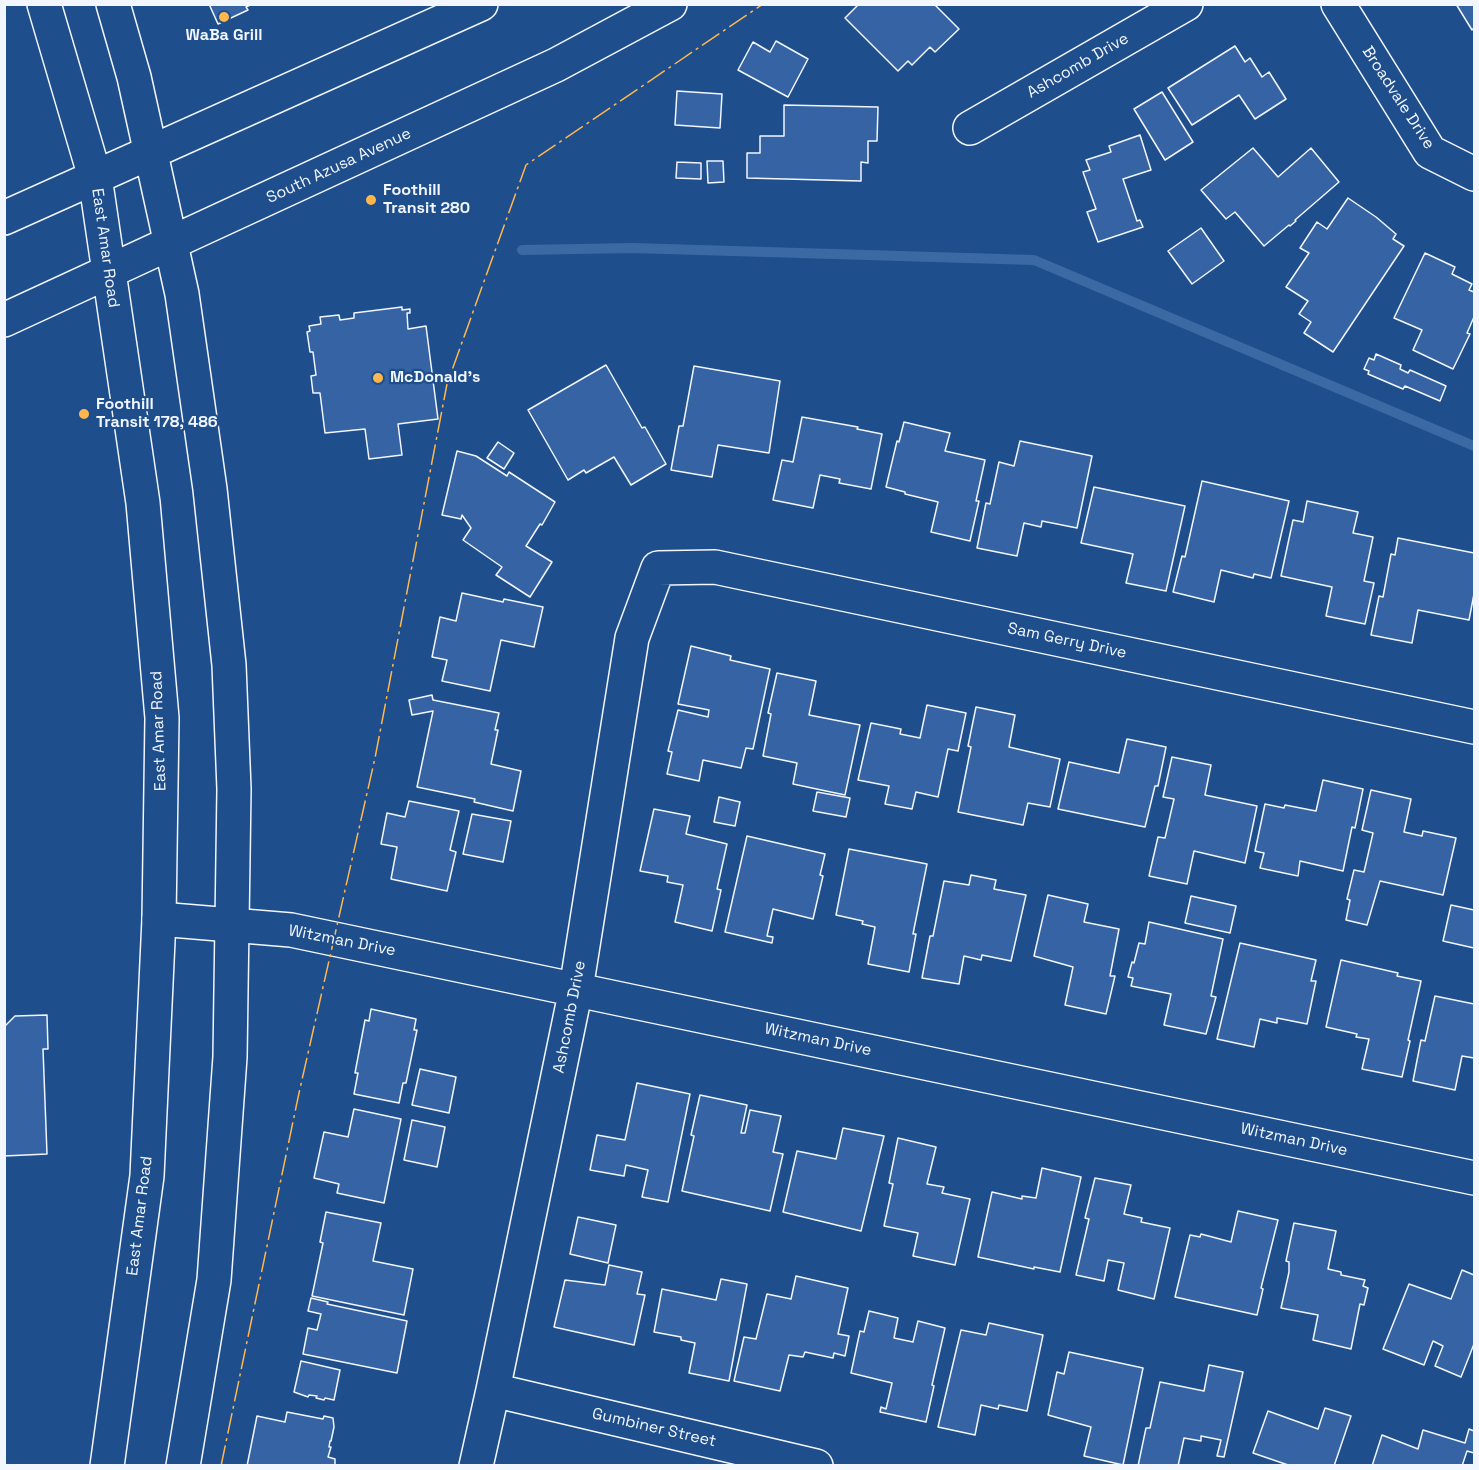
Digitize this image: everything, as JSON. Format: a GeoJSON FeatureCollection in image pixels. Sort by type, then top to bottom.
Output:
{"type":"FeatureCollection","features":[{"type":"Feature","properties":{"kind":"main road","name":"East Amar Road"},"geometry":{"type":"LineString","coordinates":[[44,4],[94,177],[143,503],[162,718],[159,919],[147,1176],[107,1466]]}},
{"type":"Feature","properties":{"kind":"main road"},"geometry":{"type":"LineString","coordinates":[[113,4],[134,77],[151,152],[171,244],[193,365],[229,665],[234,789],[230,1057],[214,1280],[183,1466]]}},
{"type":"Feature","properties":{"kind":"main road"},"geometry":{"type":"LineString","coordinates":[[4,218],[481,4]]}},
{"type":"Feature","properties":{"kind":"main road","name":"South Azusa Avenue"},"geometry":{"type":"LineString","coordinates":[[4,320],[556,65],[670,4]]}},
{"type":"Feature","properties":{"kind":"main road","name":"Ashcomb Drive"},"geometry":{"type":"LineString","coordinates":[[970,128],[1186,4]]}},
{"type":"Feature","properties":{"kind":"main road","name":"Broadvale Drive"},"geometry":{"type":"LineString","coordinates":[[1338,4],[1430,152],[1474,174]]}},
{"type":"Feature","properties":{"kind":"main road","name":"Sam Gerry Drive"},"geometry":{"type":"LineString","coordinates":[[658,568],[715,567],[1474,727]]}},
{"type":"Feature","properties":{"kind":"main road","name":"Ashcomb Drive"},"geometry":{"type":"LineString","coordinates":[[476,1466],[576,989],[632,638],[658,568]]}},
{"type":"Feature","properties":{"kind":"main road","name":"Witzman Drive"},"geometry":{"type":"LineString","coordinates":[[159,919],[291,930],[1474,1178]]}},
{"type":"Feature","properties":{"kind":"main road","name":"Gumbiner Street"},"geometry":{"type":"LineString","coordinates":[[493,1390],[816,1466]]}},
{"type":"Feature","properties":{"kind":"building","name":"WaBa Grill"},"geometry":{"type":"Polygon","coordinates":[[[209,4],[252,4],[246,7],[248,10],[218,24],[209,4]]]}},
{"type":"Feature","properties":{"kind":"building"},"geometry":{"type":"Polygon","coordinates":[[[859,4],[934,4],[959,29],[935,52],[930,47],[912,65],[908,61],[898,71],[845,18],[859,4]]]}},
{"type":"Feature","properties":{"kind":"building"},"geometry":{"type":"Polygon","coordinates":[[[1456,4],[1474,4],[1474,28],[1472,30],[1456,4]]]}},
{"type":"Feature","properties":{"kind":"building"},"geometry":{"type":"Polygon","coordinates":[[[776,41],[808,59],[788,97],[738,70],[753,42],[770,52],[776,41]]]}},
{"type":"Feature","properties":{"kind":"building"},"geometry":{"type":"Polygon","coordinates":[[[1235,46],[1245,62],[1250,58],[1262,77],[1269,72],[1286,99],[1255,119],[1239,95],[1192,125],[1168,88],[1235,46]]]}},
{"type":"Feature","properties":{"kind":"building"},"geometry":{"type":"Polygon","coordinates":[[[677,91],[722,94],[720,128],[675,125],[677,91]]]}},
{"type":"Feature","properties":{"kind":"building"},"geometry":{"type":"Polygon","coordinates":[[[1162,92],[1193,142],[1165,160],[1134,109],[1162,92]]]}},
{"type":"Feature","properties":{"kind":"building"},"geometry":{"type":"Polygon","coordinates":[[[784,105],[878,107],[877,141],[868,141],[868,163],[861,162],[861,181],[747,178],[747,153],[760,153],[760,136],[784,136],[784,105]]]}},
{"type":"Feature","properties":{"kind":"building"},"geometry":{"type":"Polygon","coordinates":[[[1140,135],[1151,170],[1123,179],[1137,221],[1140,220],[1143,227],[1098,242],[1087,212],[1096,209],[1083,172],[1090,170],[1086,160],[1111,152],[1109,146],[1140,135]]]}},
{"type":"Feature","properties":{"kind":"building"},"geometry":{"type":"Polygon","coordinates":[[[1253,148],[1278,177],[1311,148],[1339,182],[1264,246],[1235,212],[1226,219],[1201,190],[1253,148]]]}},
{"type":"Feature","properties":{"kind":"building"},"geometry":{"type":"Polygon","coordinates":[[[707,161],[723,161],[724,182],[708,183],[707,161]]]}},
{"type":"Feature","properties":{"kind":"building"},"geometry":{"type":"Polygon","coordinates":[[[677,162],[701,163],[701,179],[676,178],[677,162]]]}},
{"type":"Feature","properties":{"kind":"building"},"geometry":{"type":"Polygon","coordinates":[[[1348,198],[1396,234],[1393,239],[1404,246],[1333,352],[1304,333],[1311,322],[1299,314],[1308,301],[1286,287],[1309,253],[1300,248],[1317,222],[1327,229],[1348,198]]]}},
{"type":"Feature","properties":{"kind":"building"},"geometry":{"type":"Polygon","coordinates":[[[1201,228],[1224,261],[1192,284],[1168,251],[1201,228]]]}},
{"type":"Feature","properties":{"kind":"building"},"geometry":{"type":"Polygon","coordinates":[[[1425,253],[1455,267],[1452,274],[1472,284],[1469,290],[1474,292],[1474,317],[1467,333],[1470,334],[1453,369],[1413,350],[1422,330],[1394,318],[1425,253]]]}},
{"type":"Feature","properties":{"kind":"building"},"geometry":{"type":"Polygon","coordinates":[[[402,307],[402,310],[410,309],[410,313],[407,313],[408,329],[426,326],[438,419],[398,424],[402,455],[369,459],[365,429],[325,433],[320,393],[313,393],[311,376],[316,375],[307,332],[310,331],[309,326],[321,324],[320,317],[339,315],[340,320],[354,318],[354,313],[402,307]]]}},
{"type":"Feature","properties":{"kind":"building"},"geometry":{"type":"Polygon","coordinates":[[[1376,354],[1401,365],[1400,369],[1408,373],[1410,370],[1446,386],[1440,401],[1368,374],[1369,371],[1364,369],[1369,358],[1374,360],[1376,354]]]}},
{"type":"Feature","properties":{"kind":"building"},"geometry":{"type":"Polygon","coordinates":[[[606,365],[642,428],[645,427],[666,464],[631,485],[614,457],[568,480],[528,410],[606,365]]]}},
{"type":"Feature","properties":{"kind":"building"},"geometry":{"type":"Polygon","coordinates":[[[694,366],[780,381],[769,453],[718,445],[712,477],[671,470],[679,426],[683,426],[694,366]]]}},
{"type":"Feature","properties":{"kind":"building"},"geometry":{"type":"Polygon","coordinates":[[[802,417],[858,427],[857,429],[882,434],[871,489],[839,483],[840,479],[820,475],[813,508],[773,500],[782,460],[793,462],[802,417]]]}},
{"type":"Feature","properties":{"kind":"building"},"geometry":{"type":"Polygon","coordinates":[[[904,422],[950,433],[945,451],[985,460],[970,541],[931,532],[938,502],[886,487],[904,422]]]}},
{"type":"Feature","properties":{"kind":"building"},"geometry":{"type":"Polygon","coordinates":[[[1020,441],[1092,456],[1077,528],[1042,521],[1041,527],[1024,523],[1017,556],[977,548],[986,503],[990,504],[999,462],[1014,466],[1020,441]]]}},
{"type":"Feature","properties":{"kind":"building"},"geometry":{"type":"Polygon","coordinates":[[[498,442],[514,453],[504,469],[487,458],[498,442]]]}},
{"type":"Feature","properties":{"kind":"building"},"geometry":{"type":"Polygon","coordinates":[[[457,451],[476,456],[507,476],[509,472],[555,502],[542,525],[540,524],[526,546],[552,562],[530,597],[496,575],[502,567],[463,540],[471,528],[462,515],[461,519],[442,515],[457,451]]]}},
{"type":"Feature","properties":{"kind":"building"},"geometry":{"type":"Polygon","coordinates":[[[1202,481],[1289,501],[1271,578],[1254,574],[1253,578],[1221,570],[1214,602],[1173,592],[1182,556],[1185,557],[1202,481]]]}},
{"type":"Feature","properties":{"kind":"building"},"geometry":{"type":"Polygon","coordinates":[[[1094,487],[1185,506],[1166,591],[1126,583],[1133,554],[1081,543],[1094,487]]]}},
{"type":"Feature","properties":{"kind":"building"},"geometry":{"type":"Polygon","coordinates":[[[1307,501],[1358,512],[1353,533],[1373,537],[1364,581],[1374,583],[1365,624],[1326,616],[1332,587],[1281,576],[1293,520],[1303,522],[1307,501]]]}},
{"type":"Feature","properties":{"kind":"building"},"geometry":{"type":"Polygon","coordinates":[[[1398,538],[1474,553],[1474,594],[1469,620],[1418,610],[1412,643],[1371,635],[1379,596],[1383,597],[1391,554],[1395,555],[1398,538]]]}},
{"type":"Feature","properties":{"kind":"building"},"geometry":{"type":"Polygon","coordinates":[[[462,593],[503,602],[504,599],[543,607],[534,647],[501,640],[490,691],[442,681],[447,660],[432,657],[440,617],[456,621],[462,593]]]}},
{"type":"Feature","properties":{"kind":"building"},"geometry":{"type":"Polygon","coordinates":[[[691,646],[731,656],[730,660],[770,669],[753,749],[746,748],[741,768],[703,760],[699,781],[667,774],[672,752],[668,751],[678,710],[708,717],[709,710],[678,704],[691,646]]]}},
{"type":"Feature","properties":{"kind":"building"},"geometry":{"type":"Polygon","coordinates":[[[777,673],[816,681],[809,715],[860,725],[845,795],[793,784],[797,763],[763,756],[771,714],[768,713],[777,673]]]}},
{"type":"Feature","properties":{"kind":"building"},"geometry":{"type":"Polygon","coordinates":[[[432,695],[433,700],[499,713],[491,764],[521,771],[513,811],[474,802],[475,799],[417,787],[433,711],[412,715],[409,700],[432,695]]]}},
{"type":"Feature","properties":{"kind":"building"},"geometry":{"type":"Polygon","coordinates":[[[927,705],[966,713],[958,751],[948,749],[938,797],[916,792],[912,809],[885,804],[889,786],[858,780],[871,723],[901,729],[900,734],[920,738],[927,705]]]}},
{"type":"Feature","properties":{"kind":"building"},"geometry":{"type":"Polygon","coordinates":[[[976,707],[1015,715],[1009,747],[1060,759],[1050,807],[1028,803],[1023,825],[958,812],[971,747],[968,746],[976,707]]]}},
{"type":"Feature","properties":{"kind":"building"},"geometry":{"type":"Polygon","coordinates":[[[1127,739],[1166,747],[1158,786],[1155,786],[1145,827],[1058,809],[1069,762],[1119,773],[1127,739]]]}},
{"type":"Feature","properties":{"kind":"building"},"geometry":{"type":"Polygon","coordinates":[[[1172,757],[1211,765],[1205,795],[1257,806],[1245,863],[1194,851],[1187,884],[1149,876],[1158,837],[1165,838],[1174,799],[1163,797],[1172,757]]]}},
{"type":"Feature","properties":{"kind":"building"},"geometry":{"type":"Polygon","coordinates":[[[1323,780],[1363,789],[1343,871],[1300,861],[1298,876],[1260,868],[1264,853],[1255,851],[1265,804],[1316,811],[1323,780]]]}},
{"type":"Feature","properties":{"kind":"building"},"geometry":{"type":"Polygon","coordinates":[[[1371,790],[1411,799],[1404,832],[1422,836],[1423,831],[1456,838],[1443,895],[1380,881],[1367,925],[1346,920],[1350,900],[1347,899],[1354,870],[1364,872],[1373,833],[1362,830],[1371,790]]]}},
{"type":"Feature","properties":{"kind":"building"},"geometry":{"type":"Polygon","coordinates":[[[817,792],[850,798],[846,817],[813,811],[817,792]]]}},
{"type":"Feature","properties":{"kind":"building"},"geometry":{"type":"Polygon","coordinates":[[[719,797],[740,802],[735,826],[714,822],[719,797]]]}},
{"type":"Feature","properties":{"kind":"building"},"geometry":{"type":"Polygon","coordinates":[[[409,801],[459,811],[450,850],[456,852],[447,891],[391,879],[397,847],[381,844],[387,813],[405,817],[409,801]]]}},
{"type":"Feature","properties":{"kind":"building"},"geometry":{"type":"Polygon","coordinates":[[[654,809],[690,816],[686,834],[727,844],[717,889],[721,890],[712,931],[675,922],[683,885],[667,882],[668,876],[640,871],[654,809]]]}},
{"type":"Feature","properties":{"kind":"building"},"geometry":{"type":"Polygon","coordinates":[[[472,814],[511,821],[503,862],[463,854],[472,814]]]}},
{"type":"Feature","properties":{"kind":"building"},"geometry":{"type":"Polygon","coordinates":[[[747,836],[825,854],[820,875],[823,876],[813,919],[773,909],[767,936],[773,937],[772,943],[725,932],[747,836]]]}},
{"type":"Feature","properties":{"kind":"building"},"geometry":{"type":"Polygon","coordinates":[[[849,849],[927,864],[913,934],[916,934],[909,972],[868,964],[875,927],[862,924],[863,921],[836,915],[849,849]]]}},
{"type":"Feature","properties":{"kind":"building"},"geometry":{"type":"Polygon","coordinates":[[[971,875],[996,880],[994,889],[1026,895],[1011,961],[982,955],[981,960],[964,956],[959,984],[922,978],[944,881],[969,885],[971,875]]]}},
{"type":"Feature","properties":{"kind":"building"},"geometry":{"type":"Polygon","coordinates":[[[1048,895],[1088,904],[1084,922],[1119,929],[1110,976],[1115,976],[1106,1014],[1065,1005],[1073,967],[1034,956],[1048,895]]]}},
{"type":"Feature","properties":{"kind":"building"},"geometry":{"type":"Polygon","coordinates":[[[1191,896],[1236,906],[1230,933],[1185,923],[1191,896]]]}},
{"type":"Feature","properties":{"kind":"building"},"geometry":{"type":"Polygon","coordinates":[[[1451,905],[1474,910],[1474,948],[1443,941],[1451,905]]]}},
{"type":"Feature","properties":{"kind":"building"},"geometry":{"type":"Polygon","coordinates":[[[1149,922],[1223,939],[1211,996],[1216,997],[1206,1034],[1164,1025],[1171,994],[1131,986],[1133,978],[1128,977],[1132,962],[1134,963],[1139,943],[1145,944],[1149,922]]]}},
{"type":"Feature","properties":{"kind":"building"},"geometry":{"type":"Polygon","coordinates":[[[1240,943],[1316,960],[1311,981],[1316,981],[1307,1024],[1277,1018],[1277,1023],[1260,1019],[1254,1047],[1217,1039],[1240,943]]]}},
{"type":"Feature","properties":{"kind":"building"},"geometry":{"type":"Polygon","coordinates":[[[1341,960],[1398,973],[1397,976],[1421,981],[1402,1077],[1362,1069],[1369,1039],[1326,1027],[1341,960]]]}},
{"type":"Feature","properties":{"kind":"building"},"geometry":{"type":"Polygon","coordinates":[[[1435,996],[1474,1004],[1474,1058],[1462,1056],[1455,1090],[1413,1081],[1421,1040],[1425,1041],[1435,996]]]}},
{"type":"Feature","properties":{"kind":"building"},"geometry":{"type":"Polygon","coordinates":[[[371,1009],[416,1019],[414,1030],[417,1030],[406,1083],[403,1083],[399,1103],[354,1094],[358,1073],[355,1073],[365,1020],[369,1021],[371,1009]]]}},
{"type":"Feature","properties":{"kind":"building"},"geometry":{"type":"Polygon","coordinates":[[[47,1015],[48,1049],[43,1049],[47,1154],[4,1156],[4,1027],[15,1016],[47,1015]]]}},
{"type":"Feature","properties":{"kind":"building"},"geometry":{"type":"Polygon","coordinates":[[[420,1069],[456,1077],[449,1113],[412,1105],[420,1069]]]}},
{"type":"Feature","properties":{"kind":"building"},"geometry":{"type":"Polygon","coordinates":[[[637,1083],[690,1094],[668,1202],[642,1197],[648,1170],[626,1165],[624,1176],[590,1170],[597,1135],[625,1140],[637,1083]]]}},
{"type":"Feature","properties":{"kind":"building"},"geometry":{"type":"Polygon","coordinates":[[[700,1095],[747,1105],[741,1133],[745,1133],[750,1110],[781,1116],[773,1152],[783,1154],[770,1211],[682,1191],[700,1095]]]}},
{"type":"Feature","properties":{"kind":"building"},"geometry":{"type":"Polygon","coordinates":[[[354,1109],[401,1119],[384,1203],[337,1193],[339,1184],[314,1178],[324,1132],[348,1137],[354,1109]]]}},
{"type":"Feature","properties":{"kind":"building"},"geometry":{"type":"Polygon","coordinates":[[[412,1120],[445,1127],[437,1167],[404,1160],[412,1120]]]}},
{"type":"Feature","properties":{"kind":"building"},"geometry":{"type":"Polygon","coordinates":[[[843,1128],[884,1136],[861,1231],[783,1212],[797,1151],[836,1159],[843,1128]]]}},
{"type":"Feature","properties":{"kind":"building"},"geometry":{"type":"Polygon","coordinates":[[[898,1138],[936,1147],[927,1184],[944,1187],[942,1193],[970,1199],[955,1265],[913,1256],[918,1233],[884,1226],[893,1184],[889,1183],[898,1138]]]}},
{"type":"Feature","properties":{"kind":"building"},"geometry":{"type":"Polygon","coordinates":[[[1042,1168],[1081,1177],[1060,1272],[978,1257],[992,1192],[1022,1199],[1022,1196],[1036,1198],[1042,1168]]]}},
{"type":"Feature","properties":{"kind":"building"},"geometry":{"type":"Polygon","coordinates":[[[1095,1178],[1131,1185],[1124,1214],[1142,1218],[1141,1222],[1170,1228],[1154,1299],[1118,1290],[1124,1263],[1108,1260],[1104,1281],[1076,1275],[1089,1219],[1085,1218],[1095,1178]]]}},
{"type":"Feature","properties":{"kind":"building"},"geometry":{"type":"Polygon","coordinates":[[[1238,1211],[1278,1220],[1261,1288],[1263,1289],[1257,1315],[1175,1297],[1190,1235],[1200,1237],[1201,1234],[1231,1242],[1238,1211]]]}},
{"type":"Feature","properties":{"kind":"building"},"geometry":{"type":"Polygon","coordinates":[[[326,1212],[381,1223],[373,1261],[413,1269],[404,1315],[312,1296],[323,1243],[320,1242],[326,1212]]]}},
{"type":"Feature","properties":{"kind":"building"},"geometry":{"type":"Polygon","coordinates":[[[578,1217],[616,1225],[608,1263],[570,1254],[578,1217]]]}},
{"type":"Feature","properties":{"kind":"building"},"geometry":{"type":"Polygon","coordinates":[[[1294,1223],[1336,1231],[1328,1269],[1341,1272],[1341,1275],[1365,1280],[1363,1286],[1368,1288],[1364,1305],[1360,1304],[1351,1349],[1313,1340],[1318,1315],[1281,1308],[1289,1272],[1289,1262],[1286,1261],[1294,1223]]]}},
{"type":"Feature","properties":{"kind":"building"},"geometry":{"type":"Polygon","coordinates":[[[609,1265],[642,1272],[637,1294],[645,1295],[634,1345],[554,1327],[565,1280],[605,1285],[609,1265]]]}},
{"type":"Feature","properties":{"kind":"building"},"geometry":{"type":"Polygon","coordinates":[[[1462,1270],[1474,1275],[1474,1344],[1461,1377],[1435,1366],[1443,1346],[1433,1341],[1424,1365],[1383,1349],[1409,1284],[1451,1299],[1462,1270]]]}},
{"type":"Feature","properties":{"kind":"building"},"geometry":{"type":"Polygon","coordinates":[[[796,1276],[848,1288],[838,1334],[849,1336],[845,1356],[834,1353],[833,1358],[805,1352],[803,1357],[789,1355],[780,1391],[734,1381],[744,1337],[756,1339],[767,1294],[791,1299],[796,1276]]]}},
{"type":"Feature","properties":{"kind":"building"},"geometry":{"type":"Polygon","coordinates":[[[721,1279],[747,1284],[729,1381],[689,1373],[695,1343],[681,1340],[681,1337],[654,1332],[662,1289],[716,1300],[721,1279]]]}},
{"type":"Feature","properties":{"kind":"building"},"geometry":{"type":"Polygon","coordinates":[[[311,1298],[328,1302],[327,1304],[407,1321],[397,1373],[303,1354],[308,1328],[317,1330],[321,1314],[308,1311],[311,1298]]]}},
{"type":"Feature","properties":{"kind":"building"},"geometry":{"type":"Polygon","coordinates":[[[869,1311],[898,1318],[894,1338],[913,1342],[918,1321],[945,1328],[926,1422],[880,1412],[881,1407],[886,1409],[892,1383],[851,1373],[860,1331],[864,1332],[869,1311]]]}},
{"type":"Feature","properties":{"kind":"building"},"geometry":{"type":"Polygon","coordinates":[[[989,1323],[1043,1335],[1027,1411],[999,1405],[998,1409],[981,1405],[975,1435],[938,1427],[961,1330],[986,1335],[989,1323]]]}},
{"type":"Feature","properties":{"kind":"building"},"geometry":{"type":"Polygon","coordinates":[[[1069,1352],[1143,1368],[1123,1465],[1084,1456],[1091,1427],[1048,1415],[1057,1372],[1064,1374],[1069,1352]]]}},
{"type":"Feature","properties":{"kind":"building"},"geometry":{"type":"Polygon","coordinates":[[[301,1361],[340,1370],[334,1400],[325,1398],[324,1400],[309,1395],[308,1397],[294,1392],[301,1361]]]}},
{"type":"Feature","properties":{"kind":"building"},"geometry":{"type":"Polygon","coordinates":[[[1209,1365],[1243,1372],[1224,1457],[1217,1456],[1221,1440],[1201,1436],[1201,1441],[1184,1438],[1178,1466],[1138,1466],[1146,1428],[1150,1428],[1160,1382],[1204,1391],[1209,1365]]]}},
{"type":"Feature","properties":{"kind":"building"},"geometry":{"type":"Polygon","coordinates":[[[1325,1408],[1351,1416],[1334,1466],[1291,1466],[1253,1453],[1268,1411],[1318,1429],[1325,1408]]]}},
{"type":"Feature","properties":{"kind":"building"},"geometry":{"type":"Polygon","coordinates":[[[287,1412],[323,1419],[324,1416],[333,1418],[334,1427],[328,1457],[335,1459],[335,1466],[247,1466],[257,1416],[285,1422],[287,1412]]]}},
{"type":"Feature","properties":{"kind":"building"},"geometry":{"type":"Polygon","coordinates":[[[1469,1429],[1474,1431],[1474,1453],[1467,1451],[1462,1466],[1372,1466],[1382,1435],[1418,1449],[1423,1430],[1465,1443],[1469,1429]]]}},
{"type":"Feature","properties":{"kind":"waterway"},"geometry":{"type":"LineString","coordinates":[[522,250],[632,248],[1034,260],[1474,446]]}},
{"type":"Feature","properties":{"kind":"power"},"geometry":{"type":"LineString","coordinates":[[221,1466],[299,1093],[375,758],[447,384],[526,165],[763,4]]}},
{"type":"Feature","properties":{"kind":"place","name":"WaBa Grill"},"geometry":{"type":"Point","coordinates":[224,17]}},
{"type":"Feature","properties":{"kind":"place","name":"Foothill Transit 280"},"geometry":{"type":"Point","coordinates":[371,200]}},
{"type":"Feature","properties":{"kind":"place","name":"McDonald's"},"geometry":{"type":"Point","coordinates":[378,378]}},
{"type":"Feature","properties":{"kind":"place","name":"Foothill Transit 178, 486"},"geometry":{"type":"Point","coordinates":[84,414]}}]}
